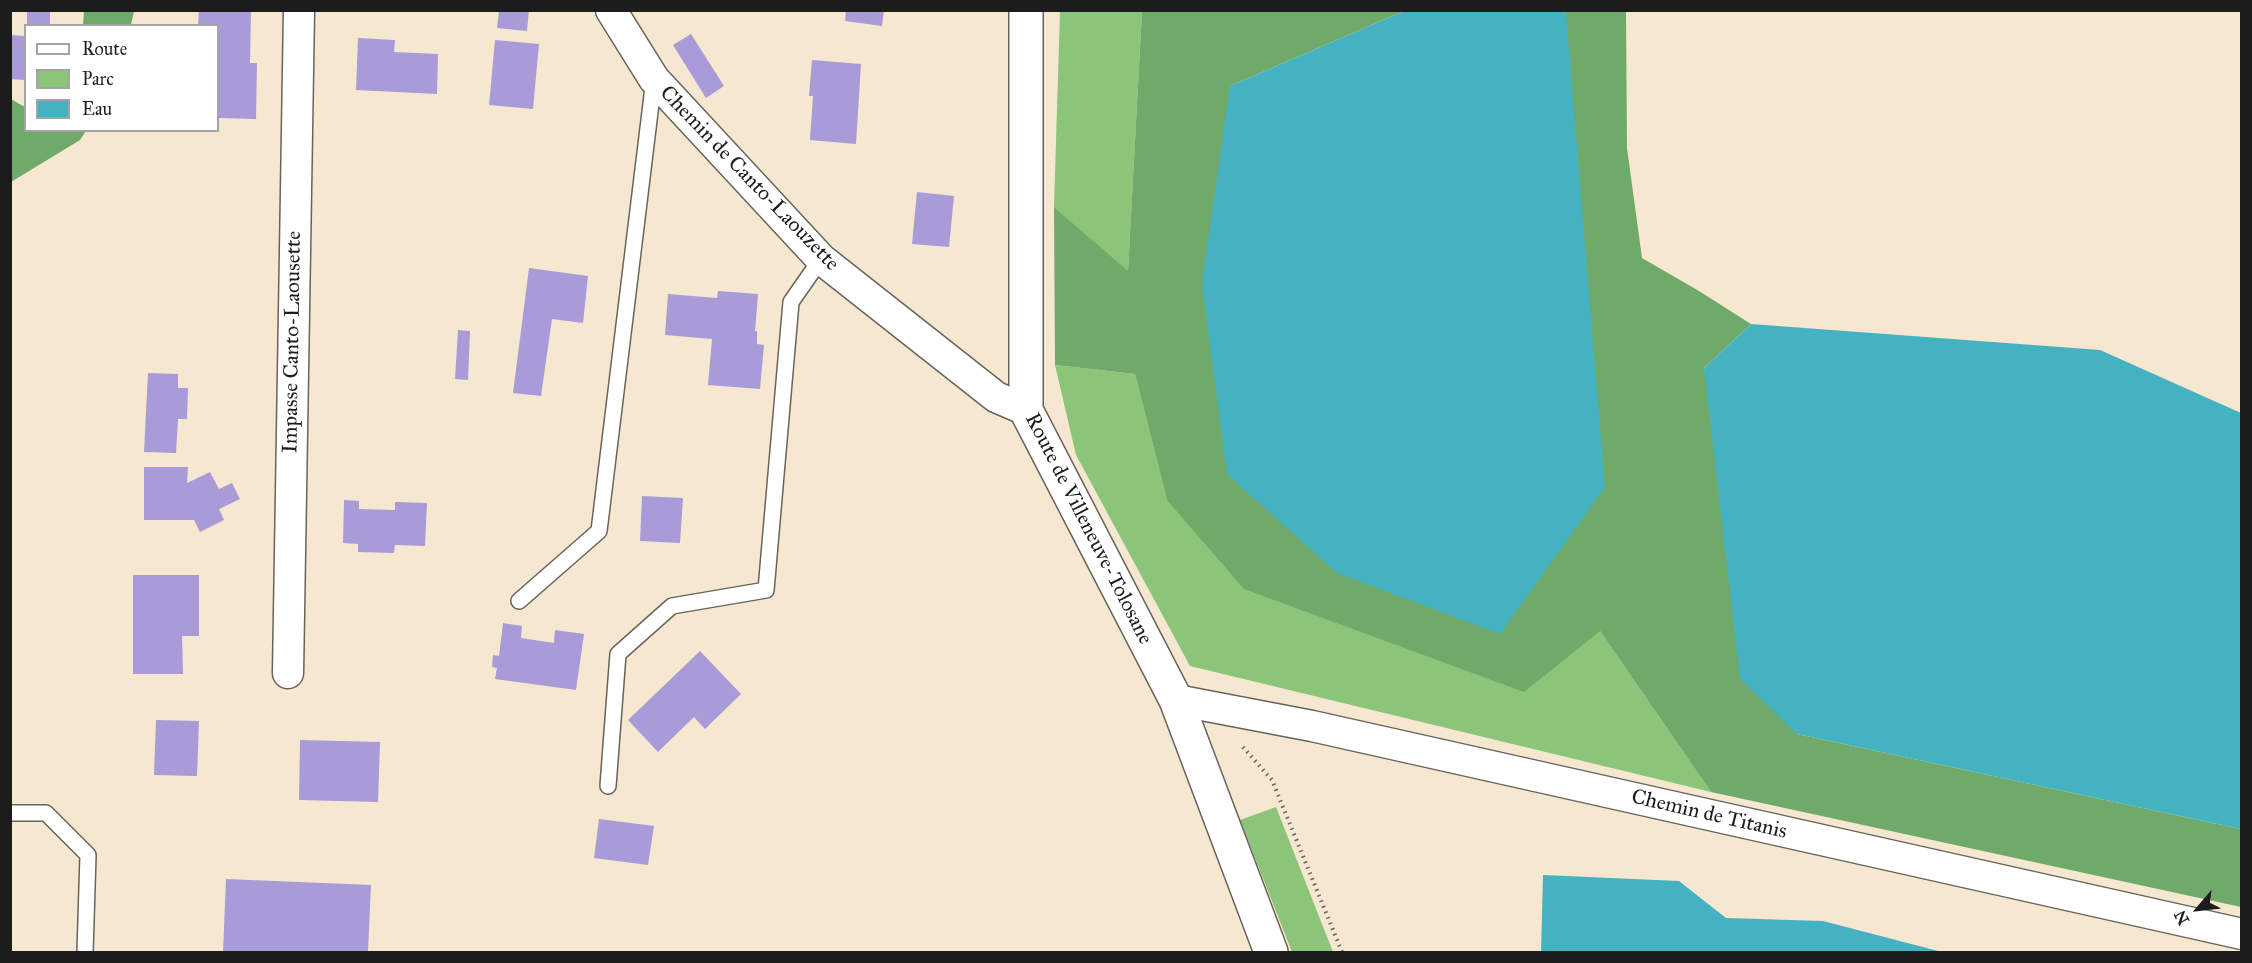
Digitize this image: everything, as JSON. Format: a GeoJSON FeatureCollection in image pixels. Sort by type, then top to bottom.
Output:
{"type":"FeatureCollection","features":[{"type":"Feature","properties":{"kind":"street","name":"Impasse Canto-Laousette"},"geometry":{"type":"LineString","coordinates":[[288,673],[299,10]]}},
{"type":"Feature","properties":{"kind":"street","name":"Chemin de Canto-Laouzette"},"geometry":{"type":"LineString","coordinates":[[611,10],[654,80],[821,259],[996,397],[1026,410]]}},
{"type":"Feature","properties":{"kind":"street","name":"Route de Villeneuve-Tolosane"},"geometry":{"type":"LineString","coordinates":[[1026,10],[1026,410],[1176,700],[1271,952]]}},
{"type":"Feature","properties":{"kind":"street","name":"Chemin de Titanis"},"geometry":{"type":"LineString","coordinates":[[1176,700],[1312,726],[2241,934]]}},
{"type":"Feature","properties":{"kind":"lane"},"geometry":{"type":"LineString","coordinates":[[519,601],[599,531],[654,80]]}},
{"type":"Feature","properties":{"kind":"lane"},"geometry":{"type":"LineString","coordinates":[[608,786],[618,654],[672,606],[766,590],[791,303],[821,259]]}},
{"type":"Feature","properties":{"kind":"lane"},"geometry":{"type":"LineString","coordinates":[[11,813],[46,813],[88,855],[85,952]]}},
{"type":"Feature","properties":{"kind":"path"},"geometry":{"type":"LineString","coordinates":[[1214,707],[1236,738],[1272,780],[1342,952]]}},
{"type":"Feature","properties":{"kind":"green space"},"geometry":{"type":"Polygon","coordinates":[[[84,10],[134,11],[131,24],[83,24],[84,10]]]}},
{"type":"Feature","properties":{"kind":"green space"},"geometry":{"type":"Polygon","coordinates":[[[1060,11],[1142,11],[1128,272],[1054,207],[1060,11]]]}},
{"type":"Feature","properties":{"kind":"green space"},"geometry":{"type":"Polygon","coordinates":[[[1142,11],[1404,11],[1230,86],[1566,13],[1560,11],[1626,11],[1627,148],[1642,258],[1751,324],[1704,368],[1797,734],[2241,829],[2241,907],[1711,792],[1600,631],[1524,692],[1244,589],[1167,500],[1135,374],[1055,365],[1054,207],[1128,271],[1142,11]]]}},
{"type":"Feature","properties":{"kind":"green space"},"geometry":{"type":"Polygon","coordinates":[[[11,99],[24,106],[24,132],[85,132],[80,140],[11,182],[11,99]]]}},
{"type":"Feature","properties":{"kind":"green space"},"geometry":{"type":"Polygon","coordinates":[[[1055,365],[1135,374],[1167,500],[1600,631],[1711,792],[1190,666],[1076,455],[1055,365]]]}},
{"type":"Feature","properties":{"kind":"green space"},"geometry":{"type":"Polygon","coordinates":[[[1276,807],[1333,952],[1292,952],[1240,820],[1276,807]]]}},
{"type":"Feature","properties":{"kind":"water"},"geometry":{"type":"Polygon","coordinates":[[[1560,10],[1566,13],[1605,487],[1500,634],[1337,573],[1227,474],[1202,284],[1230,86],[1404,11],[1560,10]]]}},
{"type":"Feature","properties":{"kind":"water"},"geometry":{"type":"Polygon","coordinates":[[[1751,324],[2100,350],[2241,413],[2241,829],[1797,734],[1740,679],[1704,368],[1751,324]]]}},
{"type":"Feature","properties":{"kind":"water"},"geometry":{"type":"Polygon","coordinates":[[[1543,875],[1679,881],[1726,918],[1823,921],[1942,952],[1541,952],[1543,875]]]}},
{"type":"Feature","properties":{"kind":"building"},"geometry":{"type":"Polygon","coordinates":[[[27,10],[50,10],[50,24],[27,24],[27,10]]]}},
{"type":"Feature","properties":{"kind":"building"},"geometry":{"type":"Polygon","coordinates":[[[199,10],[251,11],[250,63],[257,63],[256,119],[219,118],[219,24],[198,24],[199,10]]]}},
{"type":"Feature","properties":{"kind":"building"},"geometry":{"type":"Polygon","coordinates":[[[499,10],[529,10],[527,31],[497,28],[499,10]]]}},
{"type":"Feature","properties":{"kind":"building"},"geometry":{"type":"Polygon","coordinates":[[[846,10],[884,10],[882,26],[845,21],[846,10]]]}},
{"type":"Feature","properties":{"kind":"building"},"geometry":{"type":"Polygon","coordinates":[[[691,34],[724,86],[706,98],[673,45],[691,34]]]}},
{"type":"Feature","properties":{"kind":"building"},"geometry":{"type":"Polygon","coordinates":[[[10,35],[24,36],[24,80],[10,79],[10,35]]]}},
{"type":"Feature","properties":{"kind":"building"},"geometry":{"type":"Polygon","coordinates":[[[358,38],[395,40],[394,52],[438,54],[437,94],[356,90],[358,38]]]}},
{"type":"Feature","properties":{"kind":"building"},"geometry":{"type":"Polygon","coordinates":[[[495,40],[539,44],[533,109],[489,105],[495,40]]]}},
{"type":"Feature","properties":{"kind":"building"},"geometry":{"type":"Polygon","coordinates":[[[812,60],[861,64],[856,144],[810,140],[813,96],[809,96],[812,60]]]}},
{"type":"Feature","properties":{"kind":"building"},"geometry":{"type":"Polygon","coordinates":[[[917,192],[954,196],[949,247],[912,244],[917,192]]]}},
{"type":"Feature","properties":{"kind":"building"},"geometry":{"type":"Polygon","coordinates":[[[529,268],[588,276],[583,323],[552,319],[541,396],[513,393],[529,268]]]}},
{"type":"Feature","properties":{"kind":"building"},"geometry":{"type":"Polygon","coordinates":[[[718,291],[758,294],[755,331],[757,331],[757,344],[764,345],[760,389],[708,385],[712,339],[665,335],[668,294],[717,298],[718,291]]]}},
{"type":"Feature","properties":{"kind":"building"},"geometry":{"type":"Polygon","coordinates":[[[458,330],[470,331],[468,380],[455,379],[458,330]]]}},
{"type":"Feature","properties":{"kind":"building"},"geometry":{"type":"Polygon","coordinates":[[[148,373],[178,374],[178,388],[188,388],[187,419],[178,419],[176,453],[144,452],[148,373]]]}},
{"type":"Feature","properties":{"kind":"building"},"geometry":{"type":"Polygon","coordinates":[[[144,467],[188,467],[187,483],[210,472],[219,489],[232,483],[240,499],[219,509],[224,520],[200,532],[194,520],[144,520],[144,467]]]}},
{"type":"Feature","properties":{"kind":"building"},"geometry":{"type":"Polygon","coordinates":[[[642,496],[683,498],[680,543],[640,541],[642,496]]]}},
{"type":"Feature","properties":{"kind":"building"},"geometry":{"type":"Polygon","coordinates":[[[344,500],[359,501],[359,509],[395,510],[395,502],[427,503],[425,546],[395,545],[394,553],[358,552],[358,544],[343,543],[344,500]]]}},
{"type":"Feature","properties":{"kind":"building"},"geometry":{"type":"Polygon","coordinates":[[[133,575],[199,575],[199,636],[182,636],[183,674],[133,674],[133,575]]]}},
{"type":"Feature","properties":{"kind":"building"},"geometry":{"type":"Polygon","coordinates":[[[503,623],[522,626],[521,638],[554,643],[555,630],[584,634],[576,690],[495,679],[497,668],[492,667],[493,655],[499,656],[503,623]]]}},
{"type":"Feature","properties":{"kind":"building"},"geometry":{"type":"Polygon","coordinates":[[[700,651],[741,694],[705,729],[694,717],[658,752],[628,720],[700,651]]]}},
{"type":"Feature","properties":{"kind":"building"},"geometry":{"type":"Polygon","coordinates":[[[156,720],[199,721],[197,776],[154,775],[156,720]]]}},
{"type":"Feature","properties":{"kind":"building"},"geometry":{"type":"Polygon","coordinates":[[[300,740],[380,742],[378,802],[299,800],[300,740]]]}},
{"type":"Feature","properties":{"kind":"building"},"geometry":{"type":"Polygon","coordinates":[[[599,819],[654,826],[648,865],[594,858],[599,819]]]}},
{"type":"Feature","properties":{"kind":"building"},"geometry":{"type":"Polygon","coordinates":[[[226,879],[371,885],[368,952],[223,952],[226,879]]]}}]}
